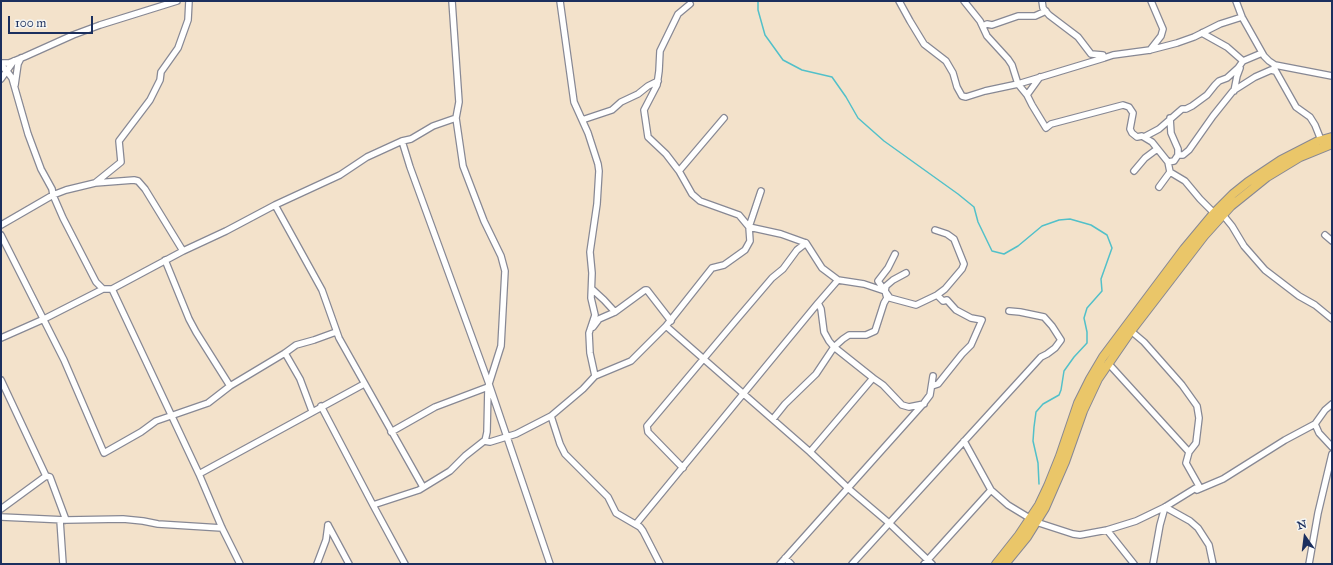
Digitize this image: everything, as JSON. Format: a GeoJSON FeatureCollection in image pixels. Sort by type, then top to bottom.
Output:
{"type":"FeatureCollection","features":[{"type":"Feature","properties":{"kind":"main road"},"geometry":{"type":"LineString","coordinates":[[996,564],[1033,521],[1056,469],[1078,403],[1103,357],[1184,249],[1214,213],[1233,194],[1281,160],[1321,140],[1332,137]]}},
{"type":"Feature","properties":{"kind":"main road"},"geometry":{"type":"LineString","coordinates":[[1005,564],[1019,547],[1033,521],[1056,485],[1085,406],[1098,379],[1108,363],[1204,236],[1223,214],[1249,190],[1267,177],[1300,158],[1332,144]]}},
{"type":"Feature","properties":{"kind":"street"},"geometry":{"type":"LineString","coordinates":[[1,63],[14,61],[80,32],[177,1]]}},
{"type":"Feature","properties":{"kind":"street"},"geometry":{"type":"LineString","coordinates":[[95,183],[121,162],[119,141],[150,100],[160,80],[161,72],[178,48],[188,20],[189,1]]}},
{"type":"Feature","properties":{"kind":"street"},"geometry":{"type":"LineString","coordinates":[[452,1],[459,102],[456,118],[458,141],[465,174],[504,266],[501,346],[489,385],[487,432],[485,442]]}},
{"type":"Feature","properties":{"kind":"street"},"geometry":{"type":"LineString","coordinates":[[567,1],[560,3],[574,102],[588,133],[599,171],[597,204],[590,252],[591,298],[595,315],[589,333],[591,358],[595,376]]}},
{"type":"Feature","properties":{"kind":"street"},"geometry":{"type":"LineString","coordinates":[[899,1],[924,44],[946,61],[954,73],[957,87],[962,96],[966,97],[985,91],[1018,84],[1112,55],[1150,50],[1194,37],[1220,24],[1242,17]]}},
{"type":"Feature","properties":{"kind":"street"},"geometry":{"type":"LineString","coordinates":[[964,1],[982,26],[987,36],[1012,65],[1018,84],[1027,95],[1046,128],[1051,124],[1123,105],[1129,107],[1133,113],[1130,129],[1132,133],[1137,137],[1144,137],[1159,129],[1182,109],[1192,106],[1207,95],[1219,81],[1227,78],[1242,62],[1262,53]]}},
{"type":"Feature","properties":{"kind":"street"},"geometry":{"type":"LineString","coordinates":[[1042,1],[1043,8],[1078,37],[1091,54],[1103,55],[1104,58]]}},
{"type":"Feature","properties":{"kind":"street"},"geometry":{"type":"LineString","coordinates":[[1150,50],[1161,36],[1163,29],[1151,1]]}},
{"type":"Feature","properties":{"kind":"street"},"geometry":{"type":"LineString","coordinates":[[1236,1],[1242,17],[1262,53],[1269,61],[1296,107],[1310,117],[1321,140]]}},
{"type":"Feature","properties":{"kind":"street"},"geometry":{"type":"LineString","coordinates":[[690,4],[678,14],[660,51],[658,84],[644,110],[648,137],[666,154],[679,171],[692,194],[700,200],[739,215],[749,227],[806,243],[822,268],[838,280],[864,284],[885,290]]}},
{"type":"Feature","properties":{"kind":"street"},"geometry":{"type":"LineString","coordinates":[[982,26],[987,24],[992,25],[1018,16],[1035,16],[1046,11]]}},
{"type":"Feature","properties":{"kind":"street"},"geometry":{"type":"LineString","coordinates":[[1202,34],[1227,47],[1242,62]]}},
{"type":"Feature","properties":{"kind":"street"},"geometry":{"type":"LineString","coordinates":[[14,87],[18,64],[21,58]]}},
{"type":"Feature","properties":{"kind":"street"},"geometry":{"type":"LineString","coordinates":[[1,79],[14,61]]}},
{"type":"Feature","properties":{"kind":"street"},"geometry":{"type":"LineString","coordinates":[[1269,61],[1275,65],[1332,76]]}},
{"type":"Feature","properties":{"kind":"street"},"geometry":{"type":"LineString","coordinates":[[1234,91],[1242,62]]}},
{"type":"Feature","properties":{"kind":"street"},"geometry":{"type":"LineString","coordinates":[[1,66],[12,78],[28,134],[38,162],[52,189],[74,242],[96,282],[103,289]]}},
{"type":"Feature","properties":{"kind":"street"},"geometry":{"type":"LineString","coordinates":[[1178,155],[1183,155],[1188,150],[1234,91],[1255,77],[1271,70],[1275,71]]}},
{"type":"Feature","properties":{"kind":"street"},"geometry":{"type":"LineString","coordinates":[[1027,95],[1040,77]]}},
{"type":"Feature","properties":{"kind":"street"},"geometry":{"type":"LineString","coordinates":[[582,120],[612,110],[622,102],[658,81]]}},
{"type":"Feature","properties":{"kind":"street"},"geometry":{"type":"LineString","coordinates":[[1,338],[44,320],[103,289],[112,289],[182,250],[226,231],[340,175],[367,157],[402,141],[411,140],[433,126],[456,118]]}},
{"type":"Feature","properties":{"kind":"street"},"geometry":{"type":"LineString","coordinates":[[679,171],[724,118]]}},
{"type":"Feature","properties":{"kind":"street"},"geometry":{"type":"LineString","coordinates":[[1168,162],[1174,161],[1178,155],[1178,149],[1171,133],[1170,118]]}},
{"type":"Feature","properties":{"kind":"street"},"geometry":{"type":"LineString","coordinates":[[1144,137],[1152,142],[1168,162],[1170,172],[1159,187]]}},
{"type":"Feature","properties":{"kind":"street"},"geometry":{"type":"LineString","coordinates":[[402,141],[489,385],[550,564]]}},
{"type":"Feature","properties":{"kind":"street"},"geometry":{"type":"LineString","coordinates":[[1134,171],[1144,158],[1157,149]]}},
{"type":"Feature","properties":{"kind":"street"},"geometry":{"type":"LineString","coordinates":[[1170,172],[1185,181],[1214,213]]}},
{"type":"Feature","properties":{"kind":"street"},"geometry":{"type":"LineString","coordinates":[[1,225],[53,194],[95,183],[123,180],[138,181],[145,189],[182,250]]}},
{"type":"Feature","properties":{"kind":"street"},"geometry":{"type":"LineString","coordinates":[[373,505],[416,492],[450,471],[465,456],[485,442],[490,442],[524,431],[551,416],[583,389],[595,376],[631,361],[671,321],[712,268],[724,265],[745,250],[750,241],[749,227],[761,191]]}},
{"type":"Feature","properties":{"kind":"street"},"geometry":{"type":"LineString","coordinates":[[275,206],[320,287],[339,338],[423,487]]}},
{"type":"Feature","properties":{"kind":"street"},"geometry":{"type":"LineString","coordinates":[[1223,214],[1244,246],[1266,271],[1299,296],[1315,305],[1332,319]]}},
{"type":"Feature","properties":{"kind":"street"},"geometry":{"type":"LineString","coordinates":[[749,234],[758,229]]}},
{"type":"Feature","properties":{"kind":"street"},"geometry":{"type":"LineString","coordinates":[[895,254],[888,268],[878,281],[890,298],[916,305],[937,295],[945,289],[962,269],[964,264],[954,239],[947,234],[935,230]]}},
{"type":"Feature","properties":{"kind":"street"},"geometry":{"type":"LineString","coordinates":[[1,235],[64,360],[104,453],[141,432],[156,421],[208,403],[230,386],[296,345],[336,332]]}},
{"type":"Feature","properties":{"kind":"street"},"geometry":{"type":"LineString","coordinates":[[1325,235],[1332,241]]}},
{"type":"Feature","properties":{"kind":"street"},"geometry":{"type":"LineString","coordinates":[[683,468],[648,432],[646,428],[772,278],[783,270],[797,250],[806,243]]}},
{"type":"Feature","properties":{"kind":"street"},"geometry":{"type":"LineString","coordinates":[[165,260],[189,319],[230,386]]}},
{"type":"Feature","properties":{"kind":"street"},"geometry":{"type":"LineString","coordinates":[[773,420],[785,404],[816,374],[834,347],[849,335],[866,335],[875,331],[887,298],[885,290],[886,286],[893,280],[906,273]]}},
{"type":"Feature","properties":{"kind":"street"},"geometry":{"type":"LineString","coordinates":[[636,524],[838,280]]}},
{"type":"Feature","properties":{"kind":"street"},"geometry":{"type":"LineString","coordinates":[[112,289],[172,415],[222,528],[240,564]]}},
{"type":"Feature","properties":{"kind":"street"},"geometry":{"type":"LineString","coordinates":[[592,289],[615,312]]}},
{"type":"Feature","properties":{"kind":"street"},"geometry":{"type":"LineString","coordinates":[[589,333],[599,319],[615,312],[644,290],[647,290],[671,321]]}},
{"type":"Feature","properties":{"kind":"street"},"geometry":{"type":"LineString","coordinates":[[932,386],[938,384],[971,345],[982,320],[972,318],[956,310],[947,300],[943,301],[937,295]]}},
{"type":"Feature","properties":{"kind":"street"},"geometry":{"type":"LineString","coordinates":[[818,303],[821,308],[824,332],[834,347],[883,385],[905,407],[924,404]]}},
{"type":"Feature","properties":{"kind":"street"},"geometry":{"type":"LineString","coordinates":[[852,564],[1041,357],[1055,348],[1061,340],[1044,317],[1009,311]]}},
{"type":"Feature","properties":{"kind":"street"},"geometry":{"type":"LineString","coordinates":[[666,326],[889,523],[928,563],[991,490]]}},
{"type":"Feature","properties":{"kind":"street"},"geometry":{"type":"LineString","coordinates":[[1132,331],[1144,342],[1182,385],[1197,406],[1199,418],[1196,443],[1189,452],[1186,464],[1199,486],[1165,507],[1156,542],[1153,564]]}},
{"type":"Feature","properties":{"kind":"street"},"geometry":{"type":"LineString","coordinates":[[285,353],[300,379],[312,411]]}},
{"type":"Feature","properties":{"kind":"street"},"geometry":{"type":"LineString","coordinates":[[1108,363],[1189,452]]}},
{"type":"Feature","properties":{"kind":"street"},"geometry":{"type":"LineString","coordinates":[[780,564],[924,404],[930,395],[934,376]]}},
{"type":"Feature","properties":{"kind":"street"},"geometry":{"type":"LineString","coordinates":[[810,452],[873,378]]}},
{"type":"Feature","properties":{"kind":"street"},"geometry":{"type":"LineString","coordinates":[[1,380],[46,476],[50,477],[63,520],[63,564]]}},
{"type":"Feature","properties":{"kind":"street"},"geometry":{"type":"LineString","coordinates":[[199,474],[321,406],[364,384]]}},
{"type":"Feature","properties":{"kind":"street"},"geometry":{"type":"LineString","coordinates":[[391,432],[435,407],[489,385]]}},
{"type":"Feature","properties":{"kind":"street"},"geometry":{"type":"LineString","coordinates":[[964,441],[991,490],[1008,505],[1033,521],[1055,529],[1080,535],[1107,530],[1136,521],[1202,487],[1223,480],[1285,440],[1315,424],[1325,410],[1332,404]]}},
{"type":"Feature","properties":{"kind":"street"},"geometry":{"type":"LineString","coordinates":[[321,406],[405,564]]}},
{"type":"Feature","properties":{"kind":"street"},"geometry":{"type":"LineString","coordinates":[[551,416],[560,444],[565,454],[608,497],[616,513],[636,524],[643,531],[660,564]]}},
{"type":"Feature","properties":{"kind":"street"},"geometry":{"type":"LineString","coordinates":[[1315,424],[1319,433],[1332,447]]}},
{"type":"Feature","properties":{"kind":"street"},"geometry":{"type":"LineString","coordinates":[[1309,564],[1318,513],[1332,454]]}},
{"type":"Feature","properties":{"kind":"street"},"geometry":{"type":"LineString","coordinates":[[1,509],[46,476]]}},
{"type":"Feature","properties":{"kind":"street"},"geometry":{"type":"LineString","coordinates":[[1165,507],[1190,521],[1198,528],[1209,545],[1213,564]]}},
{"type":"Feature","properties":{"kind":"street"},"geometry":{"type":"LineString","coordinates":[[1,516],[63,520],[143,520],[158,524],[222,528]]}},
{"type":"Feature","properties":{"kind":"street"},"geometry":{"type":"LineString","coordinates":[[317,564],[326,540],[328,525],[349,564]]}},
{"type":"Feature","properties":{"kind":"street"},"geometry":{"type":"LineString","coordinates":[[1107,530],[1134,564]]}},
{"type":"Feature","properties":{"kind":"street"},"geometry":{"type":"LineString","coordinates":[[785,558],[791,564]]}},
{"type":"Feature","properties":{"kind":"waterway"},"geometry":{"type":"LineString","coordinates":[[758,1],[758,10],[765,35],[783,60],[802,70],[832,77],[858,118],[884,141],[974,207],[978,222],[992,251],[1004,254],[1018,246],[1042,226],[1059,220],[1070,219],[1091,225],[1107,235],[1112,248],[1101,279],[1102,291],[1087,308],[1084,318],[1087,332],[1087,343],[1064,371],[1059,395],[1043,404],[1036,412],[1033,441],[1038,463],[1039,484]]}}]}
